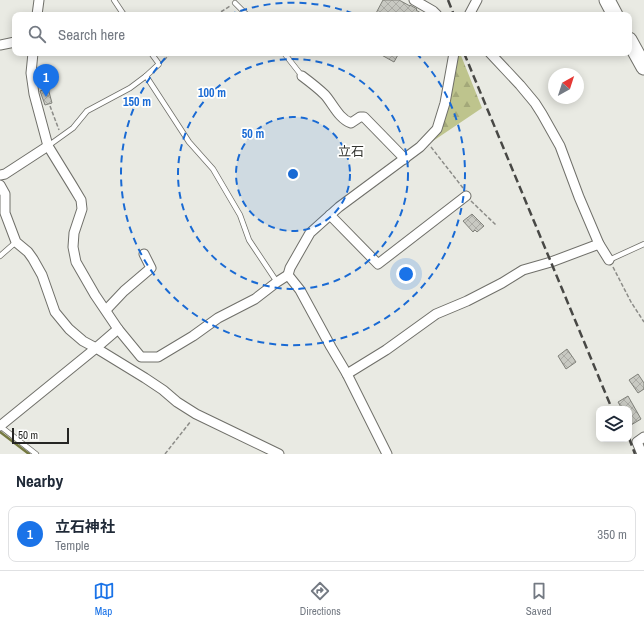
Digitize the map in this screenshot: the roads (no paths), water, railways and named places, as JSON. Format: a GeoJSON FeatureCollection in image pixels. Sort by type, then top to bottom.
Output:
{"type":"FeatureCollection","features":[{"type":"Feature","properties":{"kind":"highway"},"geometry":{"type":"LineString","coordinates":[[607,0],[613,12]]}},
{"type":"Feature","properties":{"kind":"highway"},"geometry":{"type":"LineString","coordinates":[[632,46],[644,68]]}},
{"type":"Feature","properties":{"kind":"street"},"geometry":{"type":"LineString","coordinates":[[37,12],[39,0]]}},
{"type":"Feature","properties":{"kind":"street"},"geometry":{"type":"LineString","coordinates":[[414,0],[434,12]]}},
{"type":"Feature","properties":{"kind":"street"},"geometry":{"type":"LineString","coordinates":[[471,12],[477,0]]}},
{"type":"Feature","properties":{"kind":"street"},"geometry":{"type":"LineString","coordinates":[[0,45],[12,43]]}},
{"type":"Feature","properties":{"kind":"street"},"geometry":{"type":"LineString","coordinates":[[33,56],[31,73],[34,94],[48,146],[81,200],[82,209],[74,233],[73,247],[76,262],[95,295],[118,329],[141,357],[158,356],[193,336],[218,318],[255,299],[288,275],[290,268],[310,233],[339,207],[420,148],[437,129],[445,103],[454,56]]}},
{"type":"Feature","properties":{"kind":"street"},"geometry":{"type":"LineString","coordinates":[[493,56],[535,103],[560,146],[578,197],[599,244],[609,260]]}},
{"type":"Feature","properties":{"kind":"street"},"geometry":{"type":"LineString","coordinates":[[302,76],[325,95],[347,121],[351,123],[360,117],[364,117],[405,159]]}},
{"type":"Feature","properties":{"kind":"street"},"geometry":{"type":"LineString","coordinates":[[0,175],[5,174],[48,146]]}},
{"type":"Feature","properties":{"kind":"street"},"geometry":{"type":"LineString","coordinates":[[0,185],[5,194],[5,213],[16,242],[28,252],[34,260],[42,275],[55,312],[69,329],[83,341],[145,378],[196,414],[279,454]]}},
{"type":"Feature","properties":{"kind":"street"},"geometry":{"type":"LineString","coordinates":[[330,215],[378,264],[466,196]]}},
{"type":"Feature","properties":{"kind":"street"},"geometry":{"type":"LineString","coordinates":[[347,374],[386,350],[436,314],[467,301],[502,283],[523,270],[551,262],[599,244]]}},
{"type":"Feature","properties":{"kind":"street"},"geometry":{"type":"LineString","coordinates":[[106,310],[124,291],[151,268],[144,254]]}},
{"type":"Feature","properties":{"kind":"street"},"geometry":{"type":"LineString","coordinates":[[288,275],[300,290],[347,374],[387,454]]}},
{"type":"Feature","properties":{"kind":"street"},"geometry":{"type":"LineString","coordinates":[[0,426],[118,329]]}},
{"type":"Feature","properties":{"kind":"street"},"geometry":{"type":"LineString","coordinates":[[642,454],[637,442],[644,437]]}},
{"type":"Feature","properties":{"kind":"lane"},"geometry":{"type":"LineString","coordinates":[[114,0],[122,12]]}},
{"type":"Feature","properties":{"kind":"lane"},"geometry":{"type":"LineString","coordinates":[[235,3],[244,12]]}},
{"type":"Feature","properties":{"kind":"lane"},"geometry":{"type":"LineString","coordinates":[[48,146],[73,128],[87,111],[130,88],[146,76],[159,64],[153,56]]}},
{"type":"Feature","properties":{"kind":"lane"},"geometry":{"type":"LineString","coordinates":[[286,56],[302,76]]}},
{"type":"Feature","properties":{"kind":"lane"},"geometry":{"type":"LineString","coordinates":[[146,76],[189,142],[213,169],[240,216],[249,240],[277,282]]}},
{"type":"Feature","properties":{"kind":"lane"},"geometry":{"type":"LineString","coordinates":[[0,256],[16,242]]}},
{"type":"Feature","properties":{"kind":"lane"},"geometry":{"type":"LineString","coordinates":[[609,260],[644,244]]}},
{"type":"Feature","properties":{"kind":"lane"},"geometry":{"type":"LineString","coordinates":[[0,426],[36,454]]}},
{"type":"Feature","properties":{"kind":"waterway"},"geometry":{"type":"LineString","coordinates":[[0,432],[29,454]]}},
{"type":"Feature","properties":{"kind":"railway"},"geometry":{"type":"LineString","coordinates":[[448,0],[453,12]]}},
{"type":"Feature","properties":{"kind":"railway"},"geometry":{"type":"LineString","coordinates":[[465,56],[611,406]]}},
{"type":"Feature","properties":{"kind":"railway"},"geometry":{"type":"LineString","coordinates":[[630,442],[635,454]]}},
{"type":"Feature","properties":{"kind":"place","name":"立石神社"},"geometry":{"type":"Point","coordinates":[46,97]}},
{"type":"Feature","properties":{"kind":"district","name":"立石"},"geometry":{"type":"Point","coordinates":[351,151]}}]}
